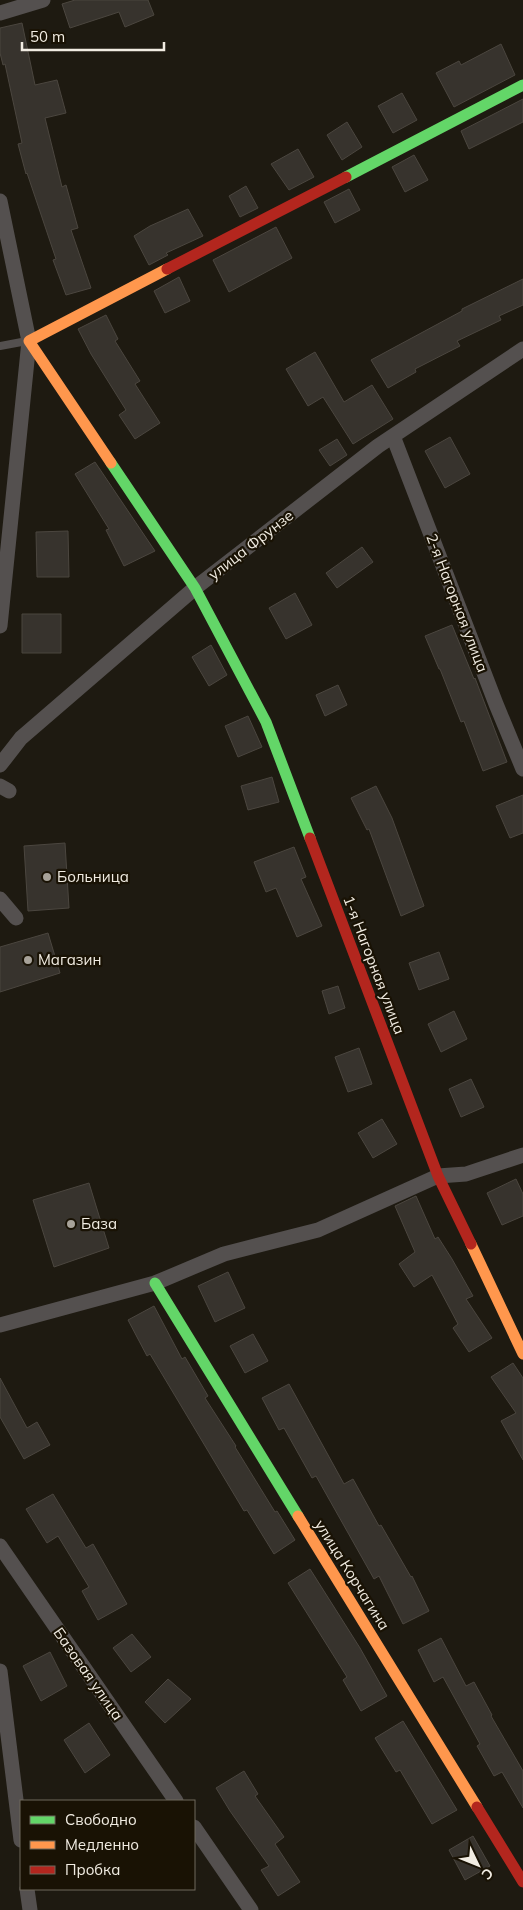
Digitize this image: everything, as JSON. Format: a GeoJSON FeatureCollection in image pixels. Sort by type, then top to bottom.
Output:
{"type":"FeatureCollection","features":[{"type":"Feature","properties":{"kind":"street"},"geometry":{"type":"LineString","coordinates":[[0,13],[43,0]]}},
{"type":"Feature","properties":{"kind":"street"},"geometry":{"type":"LineString","coordinates":[[29,341],[523,86]]}},
{"type":"Feature","properties":{"kind":"street"},"geometry":{"type":"LineString","coordinates":[[0,201],[29,341],[0,626]]}},
{"type":"Feature","properties":{"kind":"street","name":"1-я Нагорная улица"},"geometry":{"type":"LineString","coordinates":[[29,341],[195,588],[266,722],[438,1176],[523,1354]]}},
{"type":"Feature","properties":{"kind":"street","name":"улица Фрунзе"},"geometry":{"type":"LineString","coordinates":[[0,765],[21,738],[195,588],[393,436],[523,349]]}},
{"type":"Feature","properties":{"kind":"street","name":"2-я Нагорная улица"},"geometry":{"type":"LineString","coordinates":[[393,436],[496,704],[523,769]]}},
{"type":"Feature","properties":{"kind":"street"},"geometry":{"type":"LineString","coordinates":[[0,899],[16,918]]}},
{"type":"Feature","properties":{"kind":"street"},"geometry":{"type":"LineString","coordinates":[[0,1325],[155,1283],[224,1254],[318,1230],[438,1176],[466,1174],[523,1155]]}},
{"type":"Feature","properties":{"kind":"street","name":"улица Корчагина"},"geometry":{"type":"LineString","coordinates":[[155,1283],[523,1882]]}},
{"type":"Feature","properties":{"kind":"street","name":"Базовая улица"},"geometry":{"type":"LineString","coordinates":[[0,1546],[175,1800]]}},
{"type":"Feature","properties":{"kind":"street"},"geometry":{"type":"LineString","coordinates":[[0,1671],[20,1832]]}},
{"type":"Feature","properties":{"kind":"street"},"geometry":{"type":"LineString","coordinates":[[195,1828],[251,1910]]}},
{"type":"Feature","properties":{"kind":"street"},"geometry":{"type":"LineString","coordinates":[[27,1890],[30,1910]]}},
{"type":"Feature","properties":{"kind":"lane"},"geometry":{"type":"LineString","coordinates":[[0,346],[29,341]]}},
{"type":"Feature","properties":{"kind":"building"},"geometry":{"type":"Polygon","coordinates":[[[75,0],[148,0],[154,15],[125,27],[119,12],[70,28],[62,4],[75,0]]]}},
{"type":"Feature","properties":{"kind":"building"},"geometry":{"type":"Polygon","coordinates":[[[22,23],[35,85],[57,80],[66,113],[45,118],[62,187],[66,185],[78,228],[71,230],[91,288],[66,295],[53,260],[56,259],[26,174],[18,144],[22,143],[5,64],[3,65],[0,53],[0,28],[22,23]]]}},
{"type":"Feature","properties":{"kind":"building"},"geometry":{"type":"Polygon","coordinates":[[[501,44],[515,75],[454,107],[436,73],[459,61],[461,65],[501,44]]]}},
{"type":"Feature","properties":{"kind":"building"},"geometry":{"type":"Polygon","coordinates":[[[402,93],[417,120],[393,133],[378,106],[402,93]]]}},
{"type":"Feature","properties":{"kind":"building"},"geometry":{"type":"Polygon","coordinates":[[[523,99],[523,122],[469,149],[461,131],[523,99]]]}},
{"type":"Feature","properties":{"kind":"building"},"geometry":{"type":"Polygon","coordinates":[[[347,122],[362,147],[342,160],[327,135],[347,122]]]}},
{"type":"Feature","properties":{"kind":"building"},"geometry":{"type":"Polygon","coordinates":[[[298,149],[314,177],[289,190],[271,164],[298,149]]]}},
{"type":"Feature","properties":{"kind":"building"},"geometry":{"type":"Polygon","coordinates":[[[414,155],[428,180],[405,192],[392,167],[414,155]]]}},
{"type":"Feature","properties":{"kind":"building"},"geometry":{"type":"Polygon","coordinates":[[[246,186],[258,208],[240,217],[229,196],[246,186]]]}},
{"type":"Feature","properties":{"kind":"building"},"geometry":{"type":"Polygon","coordinates":[[[349,189],[360,210],[335,223],[324,202],[349,189]]]}},
{"type":"Feature","properties":{"kind":"building"},"geometry":{"type":"Polygon","coordinates":[[[188,209],[203,236],[166,253],[168,255],[149,265],[134,236],[150,226],[188,209]]]}},
{"type":"Feature","properties":{"kind":"building"},"geometry":{"type":"Polygon","coordinates":[[[276,227],[292,258],[229,292],[213,260],[276,227]]]}},
{"type":"Feature","properties":{"kind":"building"},"geometry":{"type":"Polygon","coordinates":[[[179,277],[190,301],[165,313],[154,291],[179,277]]]}},
{"type":"Feature","properties":{"kind":"building"},"geometry":{"type":"Polygon","coordinates":[[[523,279],[523,305],[499,316],[501,320],[457,341],[460,346],[415,369],[416,372],[388,388],[371,360],[462,311],[462,309],[523,279]]]}},
{"type":"Feature","properties":{"kind":"building"},"geometry":{"type":"Polygon","coordinates":[[[106,315],[118,339],[115,341],[140,381],[135,384],[160,423],[135,439],[119,415],[126,410],[91,354],[78,329],[106,315]]]}},
{"type":"Feature","properties":{"kind":"building"},"geometry":{"type":"Polygon","coordinates":[[[315,352],[344,402],[372,385],[393,419],[353,444],[323,397],[308,406],[286,369],[315,352]]]}},
{"type":"Feature","properties":{"kind":"building"},"geometry":{"type":"Polygon","coordinates":[[[450,437],[470,474],[445,488],[425,451],[450,437]]]}},
{"type":"Feature","properties":{"kind":"building"},"geometry":{"type":"Polygon","coordinates":[[[337,439],[347,455],[330,466],[319,450],[337,439]]]}},
{"type":"Feature","properties":{"kind":"building"},"geometry":{"type":"Polygon","coordinates":[[[95,462],[155,551],[124,566],[106,530],[109,529],[75,474],[95,462]]]}},
{"type":"Feature","properties":{"kind":"building"},"geometry":{"type":"Polygon","coordinates":[[[68,531],[69,577],[37,577],[36,532],[68,531]]]}},
{"type":"Feature","properties":{"kind":"building"},"geometry":{"type":"Polygon","coordinates":[[[362,547],[373,562],[337,588],[326,573],[362,547]]]}},
{"type":"Feature","properties":{"kind":"building"},"geometry":{"type":"Polygon","coordinates":[[[295,593],[312,625],[286,639],[269,608],[295,593]]]}},
{"type":"Feature","properties":{"kind":"building"},"geometry":{"type":"Polygon","coordinates":[[[22,614],[61,614],[61,653],[22,653],[22,614]]]}},
{"type":"Feature","properties":{"kind":"building"},"geometry":{"type":"Polygon","coordinates":[[[452,625],[475,678],[507,762],[483,771],[464,721],[461,722],[425,636],[452,625]]]}},
{"type":"Feature","properties":{"kind":"building"},"geometry":{"type":"Polygon","coordinates":[[[211,645],[227,675],[209,686],[192,657],[211,645]]]}},
{"type":"Feature","properties":{"kind":"building"},"geometry":{"type":"Polygon","coordinates":[[[338,685],[347,705],[325,716],[316,695],[338,685]]]}},
{"type":"Feature","properties":{"kind":"building"},"geometry":{"type":"Polygon","coordinates":[[[248,716],[262,747],[238,757],[225,726],[248,716]]]}},
{"type":"Feature","properties":{"kind":"building"},"geometry":{"type":"Polygon","coordinates":[[[272,777],[279,802],[248,810],[241,786],[272,777]]]}},
{"type":"Feature","properties":{"kind":"building"},"geometry":{"type":"Polygon","coordinates":[[[376,786],[392,818],[424,906],[401,916],[369,829],[367,830],[351,798],[376,786]]]}},
{"type":"Feature","properties":{"kind":"building"},"geometry":{"type":"Polygon","coordinates":[[[523,795],[523,833],[510,838],[496,806],[523,795]]]}},
{"type":"Feature","properties":{"kind":"building","name":"Больница"},"geometry":{"type":"Polygon","coordinates":[[[65,843],[69,908],[28,911],[24,846],[65,843]]]}},
{"type":"Feature","properties":{"kind":"building"},"geometry":{"type":"Polygon","coordinates":[[[294,847],[306,877],[301,879],[322,926],[297,937],[276,888],[266,892],[254,862],[294,847]]]}},
{"type":"Feature","properties":{"kind":"building","name":"Магазин"},"geometry":{"type":"Polygon","coordinates":[[[48,933],[60,973],[0,992],[0,947],[48,933]]]}},
{"type":"Feature","properties":{"kind":"building"},"geometry":{"type":"Polygon","coordinates":[[[439,952],[449,979],[419,990],[409,963],[439,952]]]}},
{"type":"Feature","properties":{"kind":"building"},"geometry":{"type":"Polygon","coordinates":[[[338,986],[345,1008],[329,1014],[322,991],[338,986]]]}},
{"type":"Feature","properties":{"kind":"building"},"geometry":{"type":"Polygon","coordinates":[[[454,1011],[467,1039],[441,1052],[428,1024],[454,1011]]]}},
{"type":"Feature","properties":{"kind":"building"},"geometry":{"type":"Polygon","coordinates":[[[359,1048],[372,1084],[348,1092],[335,1057],[359,1048]]]}},
{"type":"Feature","properties":{"kind":"building"},"geometry":{"type":"Polygon","coordinates":[[[471,1079],[484,1107],[461,1117],[449,1089],[471,1079]]]}},
{"type":"Feature","properties":{"kind":"building"},"geometry":{"type":"Polygon","coordinates":[[[382,1119],[397,1144],[373,1158],[358,1133],[382,1119]]]}},
{"type":"Feature","properties":{"kind":"building"},"geometry":{"type":"Polygon","coordinates":[[[516,1179],[523,1194],[523,1216],[502,1225],[487,1193],[516,1179]]]}},
{"type":"Feature","properties":{"kind":"building","name":"База"},"geometry":{"type":"Polygon","coordinates":[[[89,1183],[109,1248],[54,1267],[33,1200],[89,1183]]]}},
{"type":"Feature","properties":{"kind":"building"},"geometry":{"type":"Polygon","coordinates":[[[416,1196],[435,1239],[438,1237],[473,1296],[466,1299],[492,1338],[469,1352],[453,1328],[458,1324],[432,1275],[414,1287],[399,1264],[415,1252],[395,1206],[416,1196]]]}},
{"type":"Feature","properties":{"kind":"building"},"geometry":{"type":"Polygon","coordinates":[[[228,1272],[245,1308],[215,1322],[198,1286],[228,1272]]]}},
{"type":"Feature","properties":{"kind":"building"},"geometry":{"type":"Polygon","coordinates":[[[154,1306],[182,1359],[185,1357],[208,1396],[205,1398],[275,1512],[277,1511],[295,1540],[274,1554],[247,1510],[244,1511],[150,1354],[147,1356],[128,1320],[154,1306]]]}},
{"type":"Feature","properties":{"kind":"building"},"geometry":{"type":"Polygon","coordinates":[[[253,1334],[268,1361],[245,1373],[230,1346],[253,1334]]]}},
{"type":"Feature","properties":{"kind":"building"},"geometry":{"type":"Polygon","coordinates":[[[513,1363],[523,1378],[523,1460],[501,1421],[516,1413],[491,1377],[513,1363]]]}},
{"type":"Feature","properties":{"kind":"building"},"geometry":{"type":"Polygon","coordinates":[[[0,1378],[27,1428],[37,1422],[50,1445],[24,1459],[0,1417],[0,1378]]]}},
{"type":"Feature","properties":{"kind":"building"},"geometry":{"type":"Polygon","coordinates":[[[289,1384],[344,1484],[353,1479],[379,1526],[381,1525],[412,1576],[429,1611],[403,1624],[379,1576],[374,1579],[316,1476],[312,1478],[284,1428],[279,1430],[262,1398],[289,1384]]]}},
{"type":"Feature","properties":{"kind":"building"},"geometry":{"type":"Polygon","coordinates":[[[53,1494],[86,1548],[93,1544],[127,1604],[98,1620],[82,1591],[89,1587],[58,1536],[47,1543],[26,1509],[53,1494]]]}},
{"type":"Feature","properties":{"kind":"building"},"geometry":{"type":"Polygon","coordinates":[[[310,1569],[360,1648],[387,1696],[361,1711],[343,1680],[347,1677],[288,1583],[310,1569]]]}},
{"type":"Feature","properties":{"kind":"building"},"geometry":{"type":"Polygon","coordinates":[[[132,1634],[151,1657],[131,1672],[113,1648],[132,1634]]]}},
{"type":"Feature","properties":{"kind":"building"},"geometry":{"type":"Polygon","coordinates":[[[441,1638],[466,1686],[474,1682],[491,1716],[523,1771],[523,1808],[502,1772],[494,1776],[477,1746],[480,1744],[443,1677],[434,1682],[418,1650],[441,1638]]]}},
{"type":"Feature","properties":{"kind":"building"},"geometry":{"type":"Polygon","coordinates":[[[50,1652],[67,1686],[41,1701],[23,1666],[50,1652]]]}},
{"type":"Feature","properties":{"kind":"building"},"geometry":{"type":"Polygon","coordinates":[[[168,1679],[191,1699],[165,1723],[145,1702],[168,1679]]]}},
{"type":"Feature","properties":{"kind":"building"},"geometry":{"type":"Polygon","coordinates":[[[403,1721],[457,1810],[432,1824],[400,1770],[396,1772],[375,1738],[403,1721]]]}},
{"type":"Feature","properties":{"kind":"building"},"geometry":{"type":"Polygon","coordinates":[[[89,1723],[110,1755],[85,1773],[64,1740],[89,1723]]]}},
{"type":"Feature","properties":{"kind":"building"},"geometry":{"type":"Polygon","coordinates":[[[244,1771],[258,1794],[255,1796],[284,1837],[275,1844],[300,1882],[278,1896],[261,1870],[269,1866],[216,1788],[244,1771]]]}},
{"type":"Feature","properties":{"kind":"building"},"geometry":{"type":"Polygon","coordinates":[[[473,1836],[490,1866],[465,1880],[449,1850],[473,1836]]]}},
{"type":"Feature","properties":{"kind":"traffic: fast"},"geometry":{"type":"LineString","coordinates":[[346,177],[523,85]]}},
{"type":"Feature","properties":{"kind":"traffic: fast"},"geometry":{"type":"LineString","coordinates":[[111,463],[195,588],[266,722],[310,838]]}},
{"type":"Feature","properties":{"kind":"traffic: fast"},"geometry":{"type":"LineString","coordinates":[[155,1283],[298,1516]]}},
{"type":"Feature","properties":{"kind":"traffic: slow"},"geometry":{"type":"LineString","coordinates":[[111,463],[29,341],[167,269]]}},
{"type":"Feature","properties":{"kind":"traffic: slow"},"geometry":{"type":"LineString","coordinates":[[471,1244],[523,1354]]}},
{"type":"Feature","properties":{"kind":"traffic: slow"},"geometry":{"type":"LineString","coordinates":[[298,1516],[477,1807]]}},
{"type":"Feature","properties":{"kind":"traffic: jam"},"geometry":{"type":"LineString","coordinates":[[167,269],[346,177]]}},
{"type":"Feature","properties":{"kind":"traffic: jam"},"geometry":{"type":"LineString","coordinates":[[310,838],[438,1176],[471,1244]]}},
{"type":"Feature","properties":{"kind":"traffic: jam"},"geometry":{"type":"LineString","coordinates":[[477,1807],[523,1882]]}},
{"type":"Feature","properties":{"kind":"place","name":"Больница"},"geometry":{"type":"Point","coordinates":[47,877]}},
{"type":"Feature","properties":{"kind":"place","name":"Магазин"},"geometry":{"type":"Point","coordinates":[28,960]}},
{"type":"Feature","properties":{"kind":"place","name":"База"},"geometry":{"type":"Point","coordinates":[71,1224]}}]}
